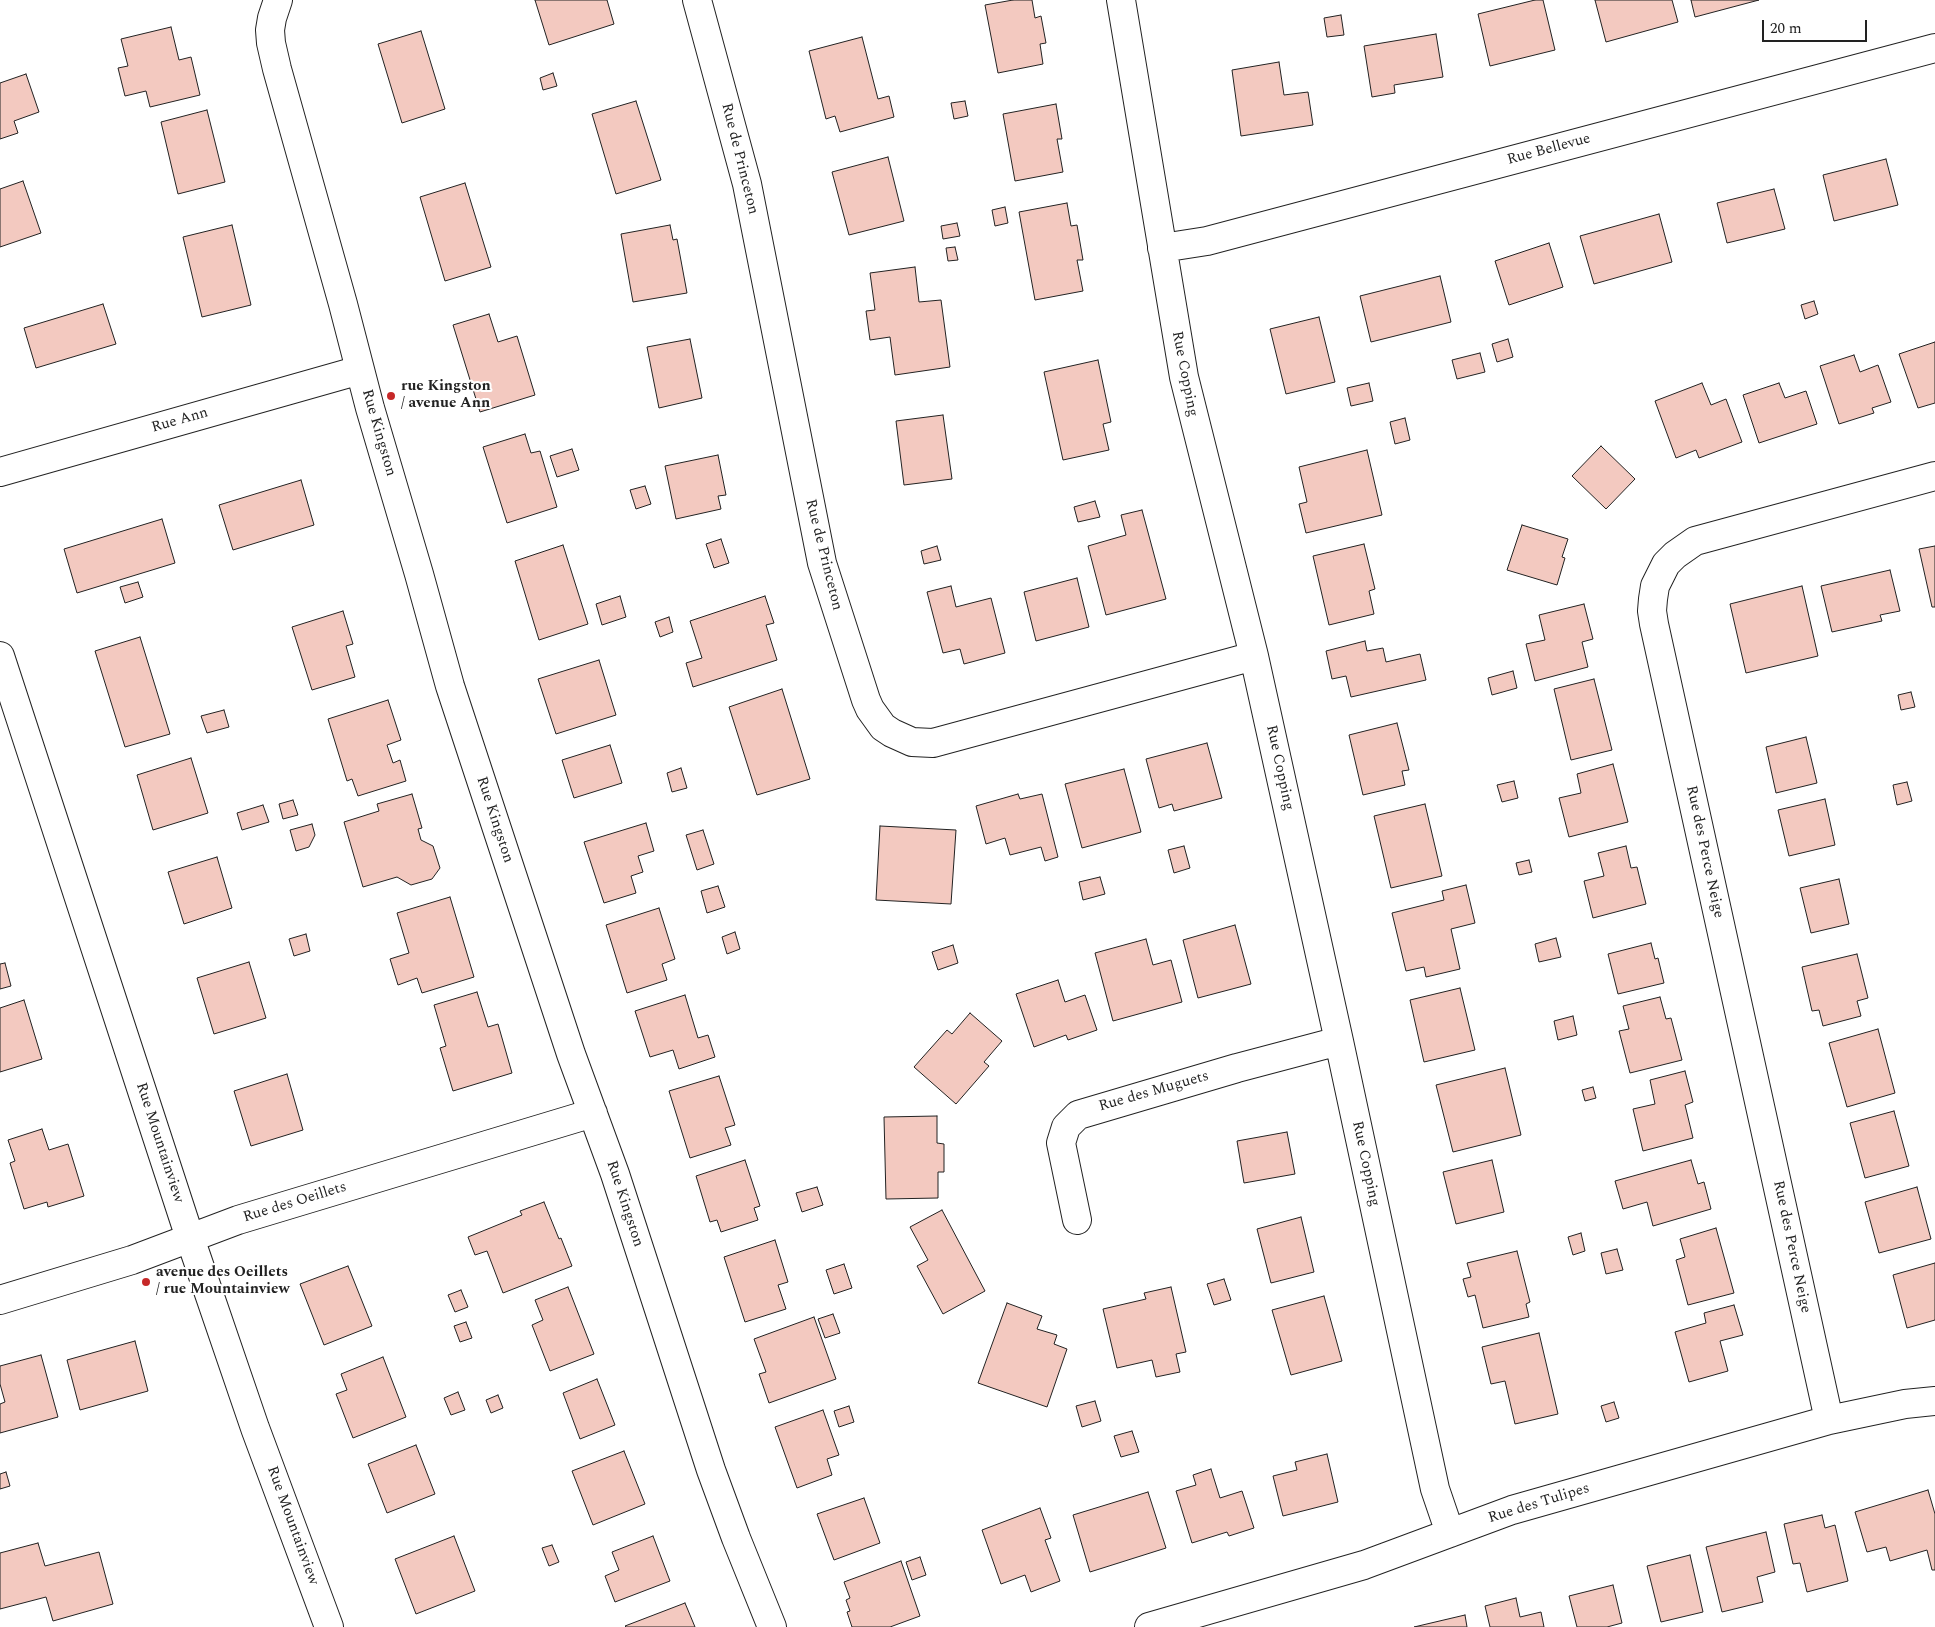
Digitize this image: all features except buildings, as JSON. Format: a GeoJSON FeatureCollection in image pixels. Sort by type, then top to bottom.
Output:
{"type":"FeatureCollection","features":[{"type":"Feature","properties":{"kind":"street","name":"Rue Kingston"},"geometry":{"type":"LineString","coordinates":[[278,0],[272,18],[271,43],[290,120],[450,686],[571,1054],[615,1174],[711,1470],[772,1627]]}},
{"type":"Feature","properties":{"kind":"street","name":"Rue de Princeton"},"geometry":{"type":"LineString","coordinates":[[697,0],[747,184],[822,563],[866,700],[880,722],[901,738],[912,742],[933,743],[1254,656]]}},
{"type":"Feature","properties":{"kind":"street","name":"Rue Copping"},"geometry":{"type":"LineString","coordinates":[[1121,0],[1192,415],[1254,656],[1435,1489],[1450,1533]]}},
{"type":"Feature","properties":{"kind":"street","name":"Rue Bellevue"},"geometry":{"type":"LineString","coordinates":[[1162,248],[1207,241],[1935,48]]}},
{"type":"Feature","properties":{"kind":"street","name":"Rue Ann"},"geometry":{"type":"LineString","coordinates":[[0,472],[360,370]]}},
{"type":"Feature","properties":{"kind":"street","name":"Rue des Perce Neige"},"geometry":{"type":"LineString","coordinates":[[1829,1420],[1656,633],[1652,611],[1653,599],[1660,574],[1666,564],[1675,554],[1695,541],[1935,476]]}},
{"type":"Feature","properties":{"kind":"street","name":"Rue Mountainview"},"geometry":{"type":"LineString","coordinates":[[0,656],[190,1238],[255,1428],[329,1627]]}},
{"type":"Feature","properties":{"kind":"street","name":"Rue des Muguets"},"geometry":{"type":"LineString","coordinates":[[1076,1220],[1061,1142],[1066,1127],[1078,1115],[1237,1068],[1339,1041]]}},
{"type":"Feature","properties":{"kind":"street","name":"Rue des Oeillets"},"geometry":{"type":"LineString","coordinates":[[0,1300],[132,1260],[238,1220],[593,1113]]}},
{"type":"Feature","properties":{"kind":"street","name":"Rue des Tulipes"},"geometry":{"type":"LineString","coordinates":[[1150,1627],[1356,1568],[1512,1510],[1829,1420],[1905,1404],[1935,1401]]}},
{"type":"Feature","properties":{"kind":"place","name":"rue Kingston / avenue Ann"},"geometry":{"type":"Point","coordinates":[391,396]}},
{"type":"Feature","properties":{"kind":"place","name":"avenue des Oeillets / rue Mountainview"},"geometry":{"type":"Point","coordinates":[146,1282]}}]}
